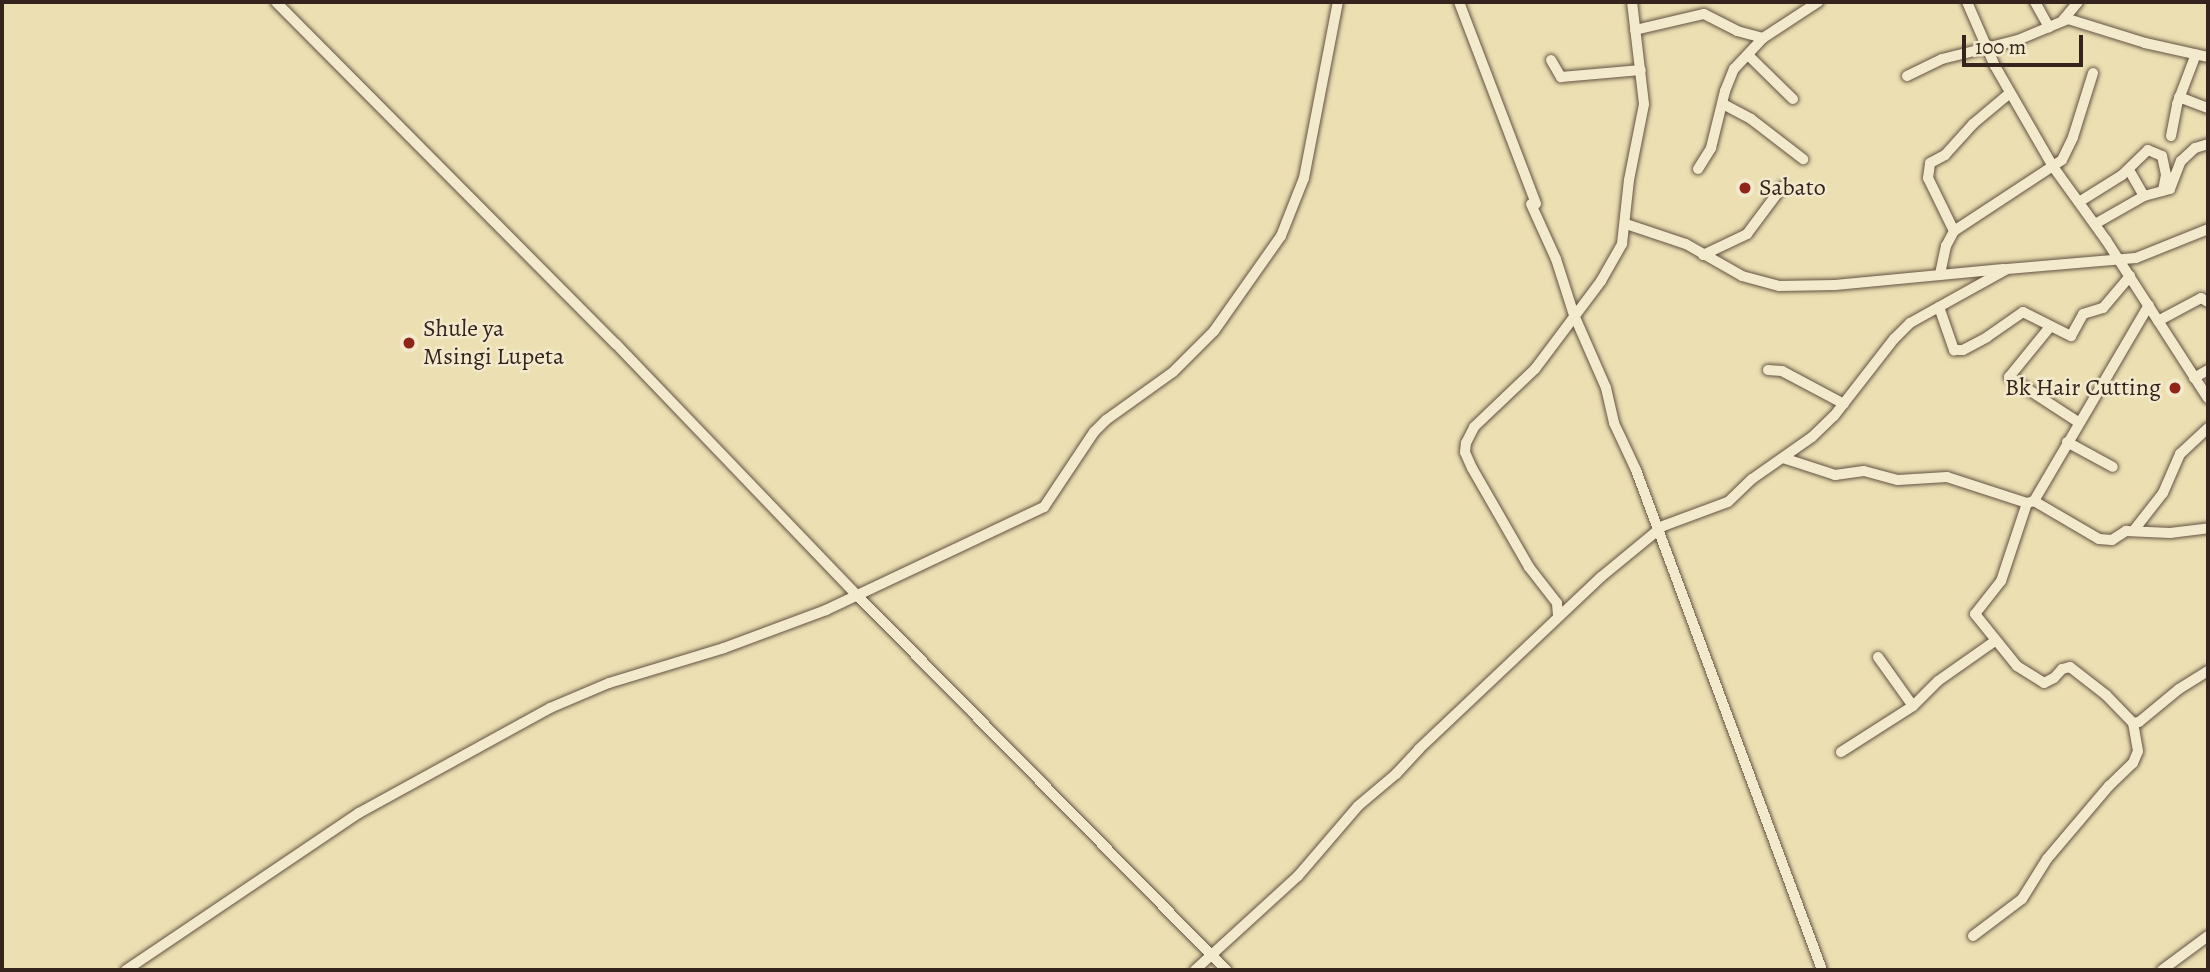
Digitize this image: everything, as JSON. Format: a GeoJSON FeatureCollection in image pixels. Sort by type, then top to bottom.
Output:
{"type":"FeatureCollection","features":[{"type":"Feature","properties":{"kind":"street"},"geometry":{"type":"LineString","coordinates":[[276,2],[551,279],[1226,970]]}},
{"type":"Feature","properties":{"kind":"street"},"geometry":{"type":"LineString","coordinates":[[126,970],[359,813],[538,715],[601,686],[724,648],[858,596],[936,555],[1037,512],[1053,497],[1080,452],[1106,420],[1173,372],[1214,331],[1281,236],[1295,203],[1310,152],[1338,2]]}},
{"type":"Feature","properties":{"kind":"street"},"geometry":{"type":"LineString","coordinates":[[1459,2],[1556,259],[1574,316],[1606,388],[1614,423],[1658,530],[1822,970]]}},
{"type":"Feature","properties":{"kind":"street"},"geometry":{"type":"LineString","coordinates":[[1558,615],[1557,603],[1529,567],[1472,468],[1465,452],[1466,443],[1474,427],[1535,369],[1618,254],[1626,224],[1629,180],[1643,114],[1641,71],[1632,2]]}},
{"type":"Feature","properties":{"kind":"street"},"geometry":{"type":"LineString","coordinates":[[1698,169],[1711,148],[1730,75],[1763,38],[1818,2]]}},
{"type":"Feature","properties":{"kind":"street"},"geometry":{"type":"LineString","coordinates":[[1967,2],[1985,46],[2054,168],[2130,276],[2208,398]]}},
{"type":"Feature","properties":{"kind":"street"},"geometry":{"type":"LineString","coordinates":[[2035,2],[2049,27]]}},
{"type":"Feature","properties":{"kind":"street"},"geometry":{"type":"LineString","coordinates":[[2063,20],[2078,2]]}},
{"type":"Feature","properties":{"kind":"street"},"geometry":{"type":"LineString","coordinates":[[1635,30],[1700,14],[1737,31],[1763,38]]}},
{"type":"Feature","properties":{"kind":"street"},"geometry":{"type":"LineString","coordinates":[[1907,76],[1936,61],[1985,46],[2018,40],[2063,20],[2074,19],[2136,41],[2208,57]]}},
{"type":"Feature","properties":{"kind":"street"},"geometry":{"type":"LineString","coordinates":[[2171,136],[2179,97],[2196,54]]}},
{"type":"Feature","properties":{"kind":"street"},"geometry":{"type":"LineString","coordinates":[[1748,55],[1793,99]]}},
{"type":"Feature","properties":{"kind":"street"},"geometry":{"type":"LineString","coordinates":[[1551,60],[1561,77],[1641,71]]}},
{"type":"Feature","properties":{"kind":"street"},"geometry":{"type":"LineString","coordinates":[[1940,274],[1946,246],[1954,231],[2054,168],[2069,148],[2093,73]]}},
{"type":"Feature","properties":{"kind":"street"},"geometry":{"type":"LineString","coordinates":[[1954,231],[1928,178],[1930,163],[1945,155],[1973,124],[2010,93]]}},
{"type":"Feature","properties":{"kind":"street"},"geometry":{"type":"LineString","coordinates":[[2179,97],[2208,108]]}},
{"type":"Feature","properties":{"kind":"street"},"geometry":{"type":"LineString","coordinates":[[1723,104],[1751,118],[1803,159]]}},
{"type":"Feature","properties":{"kind":"street"},"geometry":{"type":"LineString","coordinates":[[2095,224],[2144,196],[2163,191],[2172,185],[2181,160],[2195,148],[2208,144]]}},
{"type":"Feature","properties":{"kind":"street"},"geometry":{"type":"LineString","coordinates":[[2079,202],[2129,170],[2145,151],[2162,156],[2165,169],[2163,191]]}},
{"type":"Feature","properties":{"kind":"street"},"geometry":{"type":"LineString","coordinates":[[2129,170],[2144,196]]}},
{"type":"Feature","properties":{"kind":"street"},"geometry":{"type":"LineString","coordinates":[[1703,255],[1747,234],[1782,187]]}},
{"type":"Feature","properties":{"kind":"street"},"geometry":{"type":"LineString","coordinates":[[1626,224],[1686,244],[1742,276],[1779,286],[1844,284],[2119,261],[2136,258],[2208,229]]}},
{"type":"Feature","properties":{"kind":"street"},"geometry":{"type":"LineString","coordinates":[[1195,970],[1298,876],[1358,806],[1401,769],[1558,615],[1658,530],[1672,521],[1728,502],[1752,479],[1812,437],[1844,404],[1902,330],[2007,269]]}},
{"type":"Feature","properties":{"kind":"street"},"geometry":{"type":"LineString","coordinates":[[1939,307],[1954,350],[1963,350],[1987,337],[2021,312],[2049,328],[2072,335],[2083,314],[2103,308],[2130,276]]}},
{"type":"Feature","properties":{"kind":"street"},"geometry":{"type":"LineString","coordinates":[[2158,321],[2201,298],[2208,302]]}},
{"type":"Feature","properties":{"kind":"street"},"geometry":{"type":"LineString","coordinates":[[1972,936],[2022,900],[2047,859],[2109,786],[2133,763],[2138,751],[2133,723],[2106,695],[2070,667],[2062,669],[2050,681],[2039,682],[2017,666],[1975,614],[2001,581],[2031,502],[2148,305]]}},
{"type":"Feature","properties":{"kind":"street"},"geometry":{"type":"LineString","coordinates":[[2049,328],[2009,377],[2078,422]]}},
{"type":"Feature","properties":{"kind":"street"},"geometry":{"type":"LineString","coordinates":[[1768,370],[1782,371],[1844,404]]}},
{"type":"Feature","properties":{"kind":"street"},"geometry":{"type":"LineString","coordinates":[[2194,378],[2208,370]]}},
{"type":"Feature","properties":{"kind":"street"},"geometry":{"type":"LineString","coordinates":[[2134,530],[2162,493],[2180,454],[2208,428]]}},
{"type":"Feature","properties":{"kind":"street"},"geometry":{"type":"LineString","coordinates":[[2067,442],[2113,467]]}},
{"type":"Feature","properties":{"kind":"street"},"geometry":{"type":"LineString","coordinates":[[1783,458],[1835,475],[1864,471],[1898,480],[1947,477],[2031,502],[2099,539],[2112,540],[2121,532],[2134,530],[2170,533],[2208,528]]}},
{"type":"Feature","properties":{"kind":"street"},"geometry":{"type":"LineString","coordinates":[[1841,752],[1913,706],[1938,681],[1995,641]]}},
{"type":"Feature","properties":{"kind":"street"},"geometry":{"type":"LineString","coordinates":[[1878,657],[1913,706]]}},
{"type":"Feature","properties":{"kind":"street"},"geometry":{"type":"LineString","coordinates":[[2133,723],[2139,722],[2179,689],[2208,671]]}},
{"type":"Feature","properties":{"kind":"street"},"geometry":{"type":"LineString","coordinates":[[2162,970],[2208,936]]}},
{"type":"Feature","properties":{"kind":"place","name":"Sabato"},"geometry":{"type":"Point","coordinates":[1745,188]}},
{"type":"Feature","properties":{"kind":"place","name":"Shule ya Msingi Lupeta"},"geometry":{"type":"Point","coordinates":[409,343]}},
{"type":"Feature","properties":{"kind":"place","name":"Bk Hair Cutting"},"geometry":{"type":"Point","coordinates":[2175,388]}}]}
